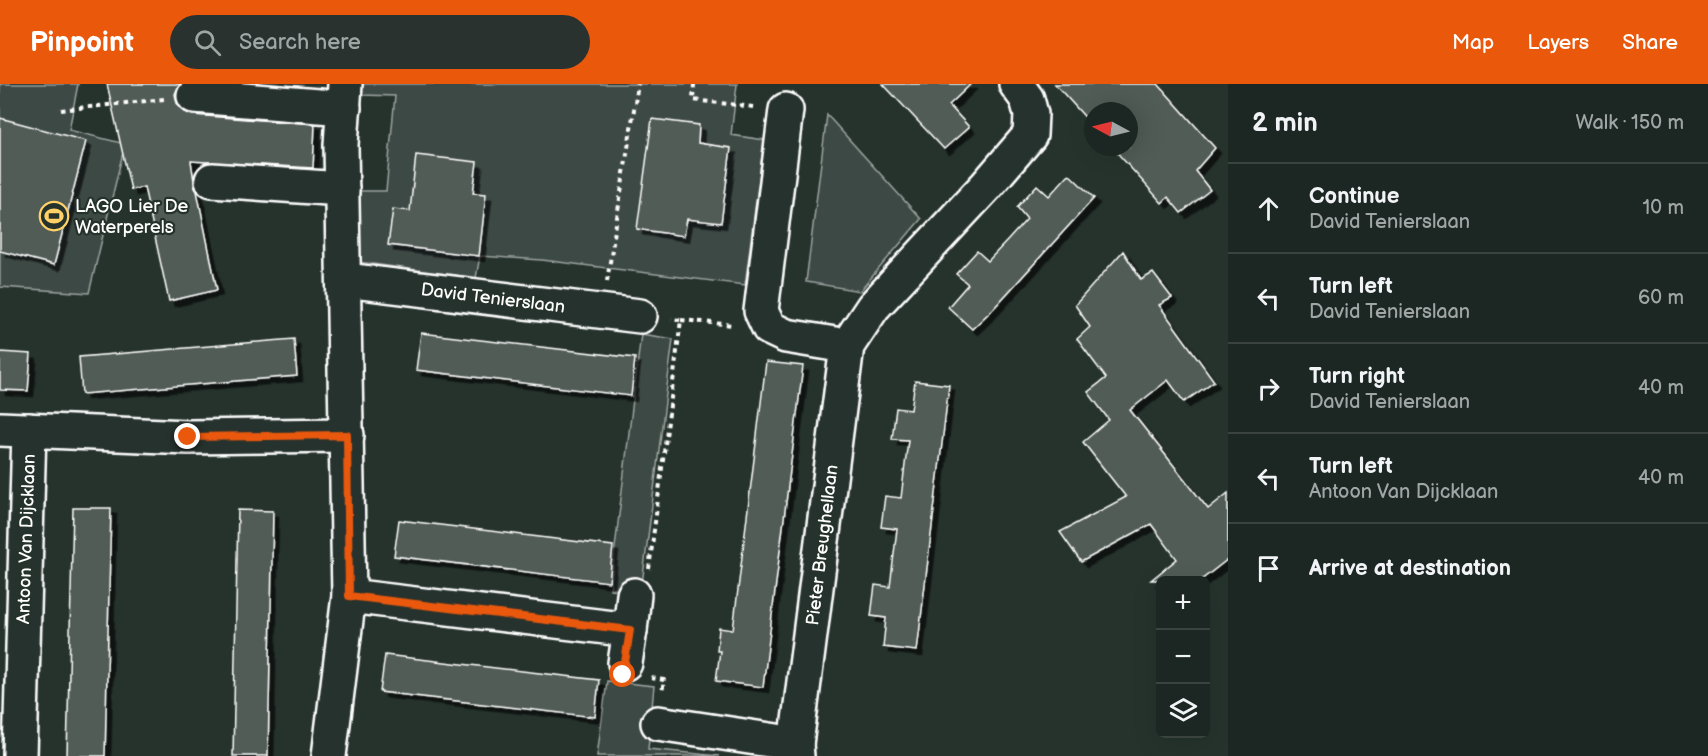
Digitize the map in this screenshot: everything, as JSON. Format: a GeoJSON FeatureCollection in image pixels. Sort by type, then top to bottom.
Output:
{"type":"FeatureCollection","features":[{"type":"Feature","properties":{"kind":"street","name":"Pieter Breughellaan"},"geometry":{"type":"LineString","coordinates":[[658,723],[797,750],[847,346],[873,307],[986,186],[1030,135],[1031,114],[1027,99],[1016,84]]}},
{"type":"Feature","properties":{"kind":"street"},"geometry":{"type":"LineString","coordinates":[[194,96],[345,96],[341,145],[349,596],[329,756]]}},
{"type":"Feature","properties":{"kind":"street"},"geometry":{"type":"LineString","coordinates":[[786,110],[761,311],[770,328],[786,336],[847,346]]}},
{"type":"Feature","properties":{"kind":"street"},"geometry":{"type":"LineString","coordinates":[[212,180],[342,189]]}},
{"type":"Feature","properties":{"kind":"street","name":"David Tenierslaan"},"geometry":{"type":"LineString","coordinates":[[345,280],[640,316]]}},
{"type":"Feature","properties":{"kind":"street","name":"Antoon Van Dijcklaan"},"geometry":{"type":"LineString","coordinates":[[20,756],[15,429],[188,437],[347,435]]}},
{"type":"Feature","properties":{"kind":"street"},"geometry":{"type":"LineString","coordinates":[[625,663],[634,595]]}},
{"type":"Feature","properties":{"kind":"street"},"geometry":{"type":"LineString","coordinates":[[349,596],[630,630]]}},
{"type":"Feature","properties":{"kind":"path"},"geometry":{"type":"LineString","coordinates":[[602,311],[638,84]]}},
{"type":"Feature","properties":{"kind":"path"},"geometry":{"type":"LineString","coordinates":[[694,84],[693,100],[786,110]]}},
{"type":"Feature","properties":{"kind":"path"},"geometry":{"type":"LineString","coordinates":[[61,110],[194,96]]}},
{"type":"Feature","properties":{"kind":"path"},"geometry":{"type":"LineString","coordinates":[[640,316],[770,328]]}},
{"type":"Feature","properties":{"kind":"path"},"geometry":{"type":"LineString","coordinates":[[634,595],[645,597],[681,320]]}},
{"type":"Feature","properties":{"kind":"path"},"geometry":{"type":"LineString","coordinates":[[625,663],[623,675],[664,680],[658,723]]}},
{"type":"Feature","properties":{"kind":"shaded area","name":"LAGO Lier De Waterperels"},"geometry":{"type":"Polygon","coordinates":[[[0,84],[78,84],[69,130],[125,144],[89,293],[0,287],[0,84]]]}},
{"type":"Feature","properties":{"kind":"shaded area"},"geometry":{"type":"Polygon","coordinates":[[[363,84],[737,84],[731,135],[764,140],[745,285],[542,260],[480,256],[476,278],[358,262],[358,191],[386,191],[395,96],[362,95],[363,84]]]}},
{"type":"Feature","properties":{"kind":"shaded area"},"geometry":{"type":"Polygon","coordinates":[[[827,115],[921,219],[860,291],[806,282],[827,115]]]}},
{"type":"Feature","properties":{"kind":"shaded area"},"geometry":{"type":"Polygon","coordinates":[[[641,334],[673,339],[641,592],[610,589],[641,334]]]}},
{"type":"Feature","properties":{"kind":"shaded area"},"geometry":{"type":"Polygon","coordinates":[[[607,681],[654,686],[648,749],[719,756],[597,756],[607,681]]]}},
{"type":"Feature","properties":{"kind":"building"},"geometry":{"type":"Polygon","coordinates":[[[107,84],[180,84],[175,94],[177,103],[183,111],[192,115],[315,124],[313,168],[191,161],[217,290],[169,301],[144,187],[131,190],[107,84]]]}},
{"type":"Feature","properties":{"kind":"building"},"geometry":{"type":"Polygon","coordinates":[[[883,84],[971,84],[949,105],[969,127],[944,149],[883,84]]]}},
{"type":"Feature","properties":{"kind":"building"},"geometry":{"type":"Polygon","coordinates":[[[1055,84],[1158,84],[1215,148],[1195,171],[1210,190],[1181,213],[1168,197],[1162,203],[1120,156],[1138,156],[1138,102],[1084,102],[1084,116],[1055,84]]]}},
{"type":"Feature","properties":{"kind":"building"},"geometry":{"type":"Polygon","coordinates":[[[0,118],[86,141],[54,265],[0,251],[0,118]]]}},
{"type":"Feature","properties":{"kind":"building"},"geometry":{"type":"Polygon","coordinates":[[[652,119],[699,125],[698,143],[731,148],[721,223],[687,219],[684,236],[637,229],[652,119]]]}},
{"type":"Feature","properties":{"kind":"building"},"geometry":{"type":"Polygon","coordinates":[[[416,155],[477,162],[473,193],[486,194],[479,256],[388,245],[393,209],[410,211],[416,155]]]}},
{"type":"Feature","properties":{"kind":"building"},"geometry":{"type":"Polygon","coordinates":[[[1069,174],[1094,198],[972,329],[948,307],[968,284],[956,274],[977,251],[988,261],[1008,240],[1027,219],[1017,207],[1037,185],[1049,196],[1069,174]]]}},
{"type":"Feature","properties":{"kind":"building"},"geometry":{"type":"Polygon","coordinates":[[[1123,251],[1141,280],[1153,273],[1172,298],[1159,305],[1214,381],[1184,402],[1168,380],[1130,410],[1208,509],[1228,493],[1228,559],[1206,576],[1156,576],[1156,580],[1151,580],[1177,559],[1151,524],[1081,562],[1060,532],[1126,497],[1083,442],[1109,420],[1088,392],[1106,378],[1077,339],[1090,327],[1075,305],[1123,251]]]}},
{"type":"Feature","properties":{"kind":"building"},"geometry":{"type":"Polygon","coordinates":[[[421,333],[635,358],[631,396],[416,370],[421,333]]]}},
{"type":"Feature","properties":{"kind":"building"},"geometry":{"type":"Polygon","coordinates":[[[294,339],[297,376],[82,394],[79,357],[294,339]]]}},
{"type":"Feature","properties":{"kind":"building"},"geometry":{"type":"Polygon","coordinates":[[[0,352],[31,354],[28,391],[0,390],[0,352]]]}},
{"type":"Feature","properties":{"kind":"building"},"geometry":{"type":"Polygon","coordinates":[[[766,362],[803,366],[763,687],[716,681],[720,651],[717,651],[719,628],[733,630],[766,362]]]}},
{"type":"Feature","properties":{"kind":"building"},"geometry":{"type":"Polygon","coordinates":[[[915,381],[949,385],[917,651],[883,647],[886,618],[871,616],[875,585],[890,587],[897,529],[881,527],[885,496],[901,498],[908,440],[892,439],[896,408],[911,410],[915,381]]]}},
{"type":"Feature","properties":{"kind":"building"},"geometry":{"type":"Polygon","coordinates":[[[73,508],[111,508],[105,756],[67,756],[73,508]]]}},
{"type":"Feature","properties":{"kind":"building"},"geometry":{"type":"Polygon","coordinates":[[[238,510],[273,511],[268,756],[233,756],[238,510]]]}},
{"type":"Feature","properties":{"kind":"building"},"geometry":{"type":"Polygon","coordinates":[[[399,520],[613,546],[609,582],[394,556],[399,520]]]}},
{"type":"Feature","properties":{"kind":"building"},"geometry":{"type":"Polygon","coordinates":[[[385,655],[599,680],[595,717],[380,692],[385,655]]]}},
{"type":"Feature","properties":{"kind":"place","name":"LAGO Lier De Waterperels"},"geometry":{"type":"Point","coordinates":[54,216]}},
{"type":"Feature","properties":{"kind":"route"},"geometry":{"type":"LineString","coordinates":[[188,437],[347,435],[349,596],[630,630],[623,675]]}}]}
